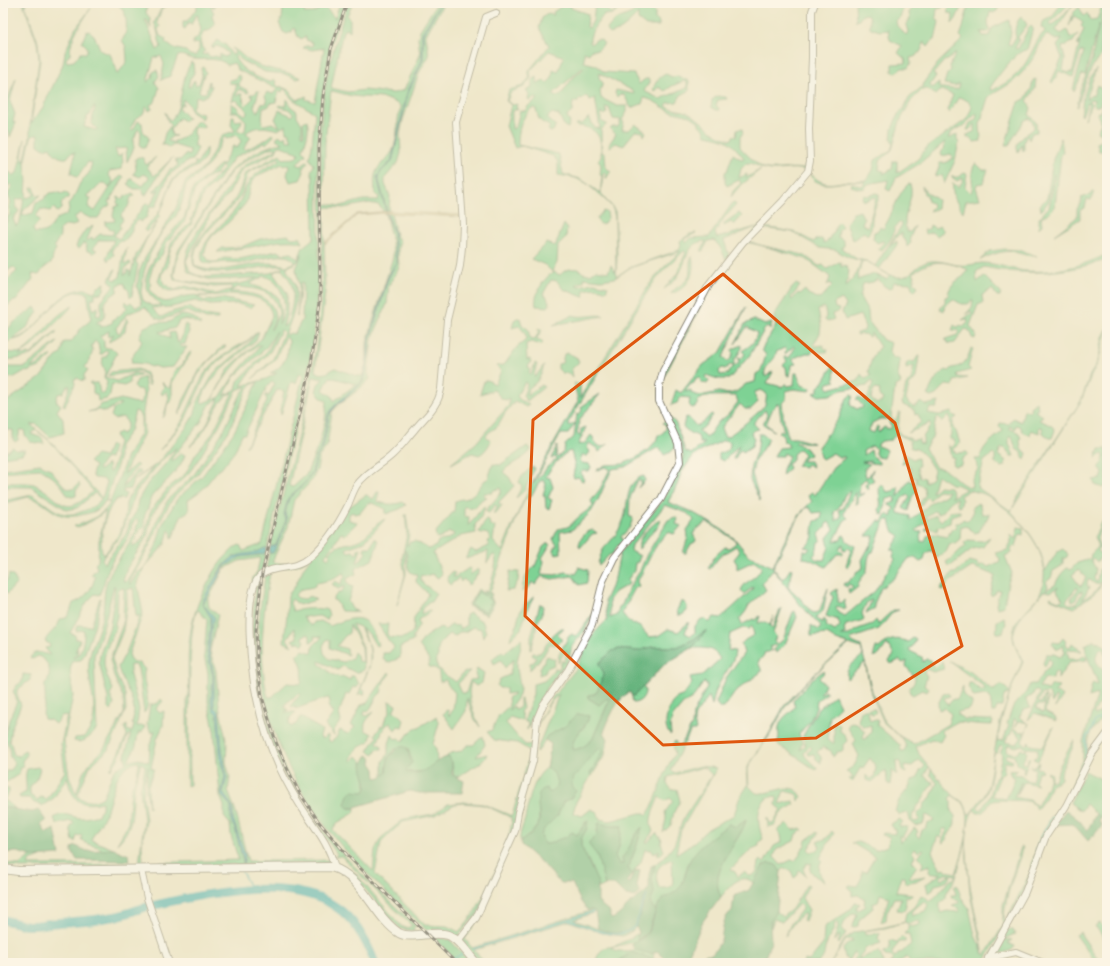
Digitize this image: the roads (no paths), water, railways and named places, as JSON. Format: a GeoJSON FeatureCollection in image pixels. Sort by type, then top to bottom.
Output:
{"type":"FeatureCollection","features":[{"type":"Feature","properties":{"kind":"main road"},"geometry":{"type":"LineString","coordinates":[[3,869],[18,871],[295,867],[335,868],[350,878],[392,927],[401,934],[441,934],[449,936],[458,942],[476,963]]}},
{"type":"Feature","properties":{"kind":"street"},"geometry":{"type":"LineString","coordinates":[[458,942],[476,918],[515,831],[518,812],[533,761],[537,719],[543,705],[568,670],[595,619],[603,581],[614,558],[661,499],[680,462],[678,443],[659,401],[659,386],[663,371],[709,285],[743,242],[783,201],[808,171],[810,161],[809,129],[812,11],[815,3]]}},
{"type":"Feature","properties":{"kind":"street"},"geometry":{"type":"LineString","coordinates":[[335,868],[331,853],[324,839],[297,802],[282,775],[265,731],[257,700],[252,671],[249,633],[252,595],[262,574],[273,570],[292,567],[309,558],[334,527],[360,481],[397,451],[438,400],[441,389],[447,320],[458,277],[462,248],[463,224],[456,122],[486,17],[496,13]]}},
{"type":"Feature","properties":{"kind":"street"},"geometry":{"type":"LineString","coordinates":[[987,960],[1025,892],[1046,836],[1066,806],[1092,754],[1107,734]]}},
{"type":"Feature","properties":{"kind":"street"},"geometry":{"type":"LineString","coordinates":[[141,870],[147,898],[169,963]]}},
{"type":"Feature","properties":{"kind":"street"},"geometry":{"type":"LineString","coordinates":[[987,960],[1016,952],[1043,963]]}},
{"type":"Feature","properties":{"kind":"water"},"geometry":{"type":"Polygon","coordinates":[[[441,3],[423,34],[423,60],[408,93],[392,162],[382,170],[391,162],[407,93],[422,60],[422,33],[441,3]]]}},
{"type":"Feature","properties":{"kind":"water"},"geometry":{"type":"Polygon","coordinates":[[[382,170],[378,177],[386,211],[377,177],[382,170]]]}},
{"type":"Feature","properties":{"kind":"water"},"geometry":{"type":"Polygon","coordinates":[[[387,213],[394,232],[397,262],[388,279],[369,343],[369,353],[365,377],[362,381],[368,353],[368,343],[387,279],[396,262],[393,232],[387,213]]]}},
{"type":"Feature","properties":{"kind":"water"},"geometry":{"type":"Polygon","coordinates":[[[361,383],[336,406],[329,415],[323,447],[316,458],[322,447],[328,415],[335,405],[361,383]]]}},
{"type":"Feature","properties":{"kind":"water"},"geometry":{"type":"Polygon","coordinates":[[[316,458],[313,472],[306,482],[312,472],[316,458]]]}},
{"type":"Feature","properties":{"kind":"water"},"geometry":{"type":"Polygon","coordinates":[[[306,482],[289,498],[285,513],[287,519],[273,553],[269,553],[270,547],[276,545],[286,520],[284,514],[288,498],[306,482]]]}},
{"type":"Feature","properties":{"kind":"water"},"geometry":{"type":"Polygon","coordinates":[[[267,548],[266,552],[263,554],[240,557],[225,566],[203,604],[215,618],[212,624],[209,652],[214,676],[214,707],[219,712],[222,749],[227,777],[223,793],[233,807],[233,819],[245,855],[244,864],[235,829],[231,821],[231,806],[221,795],[225,776],[221,763],[217,714],[213,710],[211,701],[213,676],[207,653],[211,618],[202,603],[216,577],[225,565],[230,560],[238,555],[257,552],[267,548]]]}},
{"type":"Feature","properties":{"kind":"waterway"},"geometry":{"type":"LineString","coordinates":[[1073,785],[1086,758],[1086,737],[1090,733],[1095,721],[1107,713]]}},
{"type":"Feature","properties":{"kind":"waterway"},"geometry":{"type":"LineString","coordinates":[[1036,854],[1037,845],[1051,818],[1061,810]]}},
{"type":"Feature","properties":{"kind":"waterway"},"geometry":{"type":"LineString","coordinates":[[242,872],[251,889]]}},
{"type":"Feature","properties":{"kind":"waterway"},"geometry":{"type":"LineString","coordinates":[[3,920],[31,926],[119,916],[143,908],[215,893],[268,889],[293,891],[316,897],[343,912],[360,932],[375,963]]}},
{"type":"Feature","properties":{"kind":"waterway"},"geometry":{"type":"LineString","coordinates":[[570,920],[604,933],[621,934],[629,931],[636,925],[647,895]]}},
{"type":"Feature","properties":{"kind":"waterway"},"geometry":{"type":"LineString","coordinates":[[473,949],[593,912]]}},
{"type":"Feature","properties":{"kind":"waterway"},"geometry":{"type":"LineString","coordinates":[[445,963],[462,954]]}},
{"type":"Feature","properties":{"kind":"railway"},"geometry":{"type":"LineString","coordinates":[[347,3],[331,49],[323,96],[319,148],[320,302],[310,371],[262,574],[256,630],[257,661],[262,697],[276,742],[299,792],[319,822],[347,855],[456,963]]}}]}
